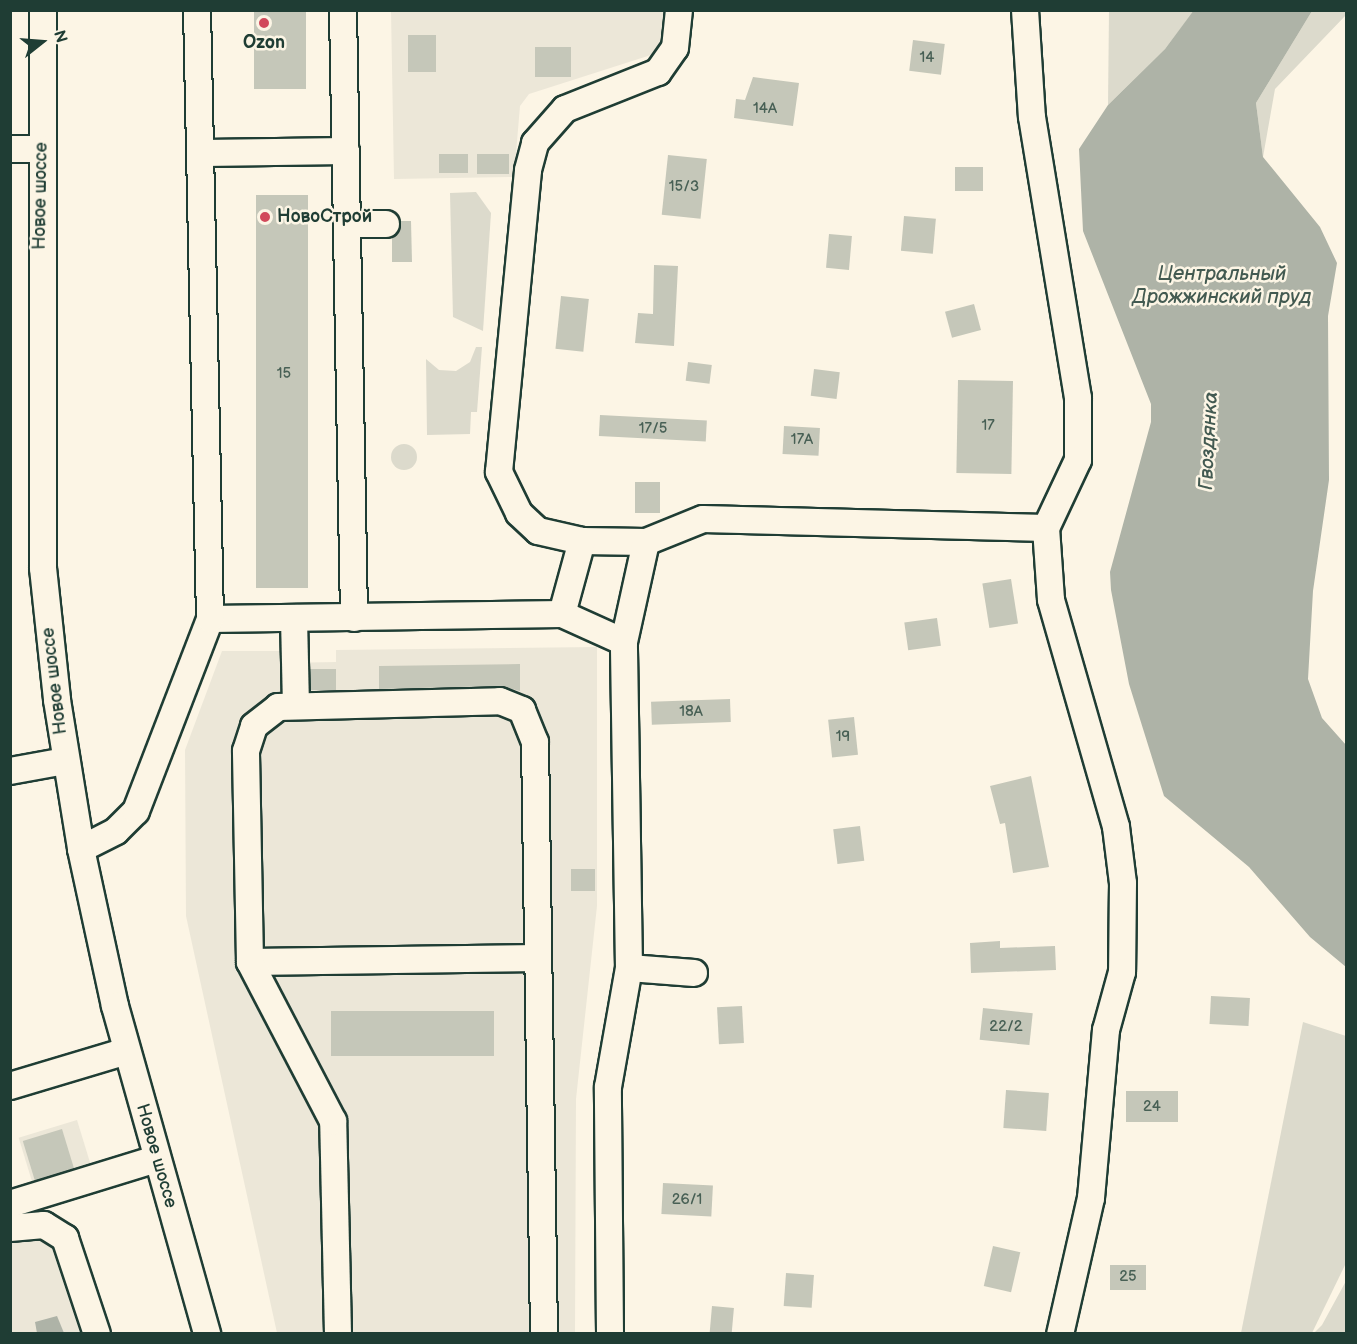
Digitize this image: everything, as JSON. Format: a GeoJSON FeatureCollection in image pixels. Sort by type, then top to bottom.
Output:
{"type":"FeatureCollection","features":[{"type":"Feature","properties":{"kind":"street","name":"Новое шоссе"},"geometry":{"type":"LineString","coordinates":[[44,10],[43,568],[65,761],[81,849],[127,1051],[207,1334]]}},
{"type":"Feature","properties":{"kind":"street"},"geometry":{"type":"LineString","coordinates":[[81,849],[116,831],[136,810],[210,619],[204,153],[197,10]]}},
{"type":"Feature","properties":{"kind":"street"},"geometry":{"type":"LineString","coordinates":[[343,10],[354,618]]}},
{"type":"Feature","properties":{"kind":"street"},"geometry":{"type":"LineString","coordinates":[[679,10],[675,48],[658,72],[565,109],[543,130],[528,170],[499,472],[519,513],[538,531],[582,541],[646,542],[703,519],[1046,528]]}},
{"type":"Feature","properties":{"kind":"street"},"geometry":{"type":"LineString","coordinates":[[1025,10],[1032,117],[1078,398],[1078,460],[1046,528],[1051,600],[1065,663],[1116,827],[1124,913],[1122,972],[1106,1030],[1091,1198],[1060,1334]]}},
{"type":"Feature","properties":{"kind":"street"},"geometry":{"type":"LineString","coordinates":[[10,149],[42,149]]}},
{"type":"Feature","properties":{"kind":"street"},"geometry":{"type":"LineString","coordinates":[[204,153],[346,151]]}},
{"type":"Feature","properties":{"kind":"street"},"geometry":{"type":"LineString","coordinates":[[347,224],[386,224]]}},
{"type":"Feature","properties":{"kind":"street"},"geometry":{"type":"LineString","coordinates":[[562,614],[582,541]]}},
{"type":"Feature","properties":{"kind":"street"},"geometry":{"type":"LineString","coordinates":[[610,1334],[608,1087],[629,968],[624,642],[646,542]]}},
{"type":"Feature","properties":{"kind":"street"},"geometry":{"type":"LineString","coordinates":[[210,619],[562,614],[624,642]]}},
{"type":"Feature","properties":{"kind":"street"},"geometry":{"type":"LineString","coordinates":[[294,618],[296,704]]}},
{"type":"Feature","properties":{"kind":"street"},"geometry":{"type":"LineString","coordinates":[[338,1334],[333,1121],[250,962],[246,751],[264,715],[296,704],[500,701],[522,710],[534,742],[544,1334]]}},
{"type":"Feature","properties":{"kind":"street"},"geometry":{"type":"LineString","coordinates":[[10,771],[65,761]]}},
{"type":"Feature","properties":{"kind":"street"},"geometry":{"type":"LineString","coordinates":[[250,962],[538,958]]}},
{"type":"Feature","properties":{"kind":"street"},"geometry":{"type":"LineString","coordinates":[[629,968],[694,973]]}},
{"type":"Feature","properties":{"kind":"street"},"geometry":{"type":"LineString","coordinates":[[10,1086],[127,1051]]}},
{"type":"Feature","properties":{"kind":"street"},"geometry":{"type":"LineString","coordinates":[[11,1218],[156,1159]]}},
{"type":"Feature","properties":{"kind":"street"},"geometry":{"type":"LineString","coordinates":[[11,1218],[44,1225],[65,1238],[98,1334]]}},
{"type":"Feature","properties":{"kind":"shaded area"},"geometry":{"type":"Polygon","coordinates":[[[391,11],[669,11],[662,42],[654,54],[529,94],[520,106],[514,177],[394,179],[391,11]]]}},
{"type":"Feature","properties":{"kind":"shaded area"},"geometry":{"type":"Polygon","coordinates":[[[1109,11],[1194,11],[1165,49],[1108,105],[1109,11]]]}},
{"type":"Feature","properties":{"kind":"shaded area"},"geometry":{"type":"Polygon","coordinates":[[[1312,11],[1346,11],[1346,15],[1275,89],[1263,157],[1256,103],[1312,11]]]}},
{"type":"Feature","properties":{"kind":"shaded area"},"geometry":{"type":"Polygon","coordinates":[[[476,192],[491,213],[483,331],[453,317],[450,193],[476,192]]]}},
{"type":"Feature","properties":{"kind":"shaded area"},"geometry":{"type":"Polygon","coordinates":[[[476,347],[482,347],[477,412],[471,412],[470,434],[427,435],[426,359],[439,370],[456,371],[470,362],[476,347]]]}},
{"type":"Feature","properties":{"kind":"shaded area"},"geometry":{"type":"Polygon","coordinates":[[[404,444],[413,448],[417,457],[413,466],[404,470],[395,466],[391,457],[395,448],[404,444]]]}},
{"type":"Feature","properties":{"kind":"shaded area"},"geometry":{"type":"Polygon","coordinates":[[[597,647],[597,906],[576,1099],[575,1333],[277,1333],[186,916],[185,750],[222,651],[282,651],[283,663],[336,662],[336,650],[597,647]]]}},
{"type":"Feature","properties":{"kind":"shaded area"},"geometry":{"type":"Polygon","coordinates":[[[1303,1022],[1346,1036],[1346,1263],[1312,1333],[1241,1333],[1303,1022]]]}},
{"type":"Feature","properties":{"kind":"shaded area"},"geometry":{"type":"Polygon","coordinates":[[[77,1120],[98,1189],[40,1207],[19,1138],[77,1120]]]}},
{"type":"Feature","properties":{"kind":"shaded area"},"geometry":{"type":"Polygon","coordinates":[[[49,1211],[70,1228],[106,1333],[11,1334],[11,1218],[49,1211]]]}},
{"type":"Feature","properties":{"kind":"shaded area"},"geometry":{"type":"Polygon","coordinates":[[[1346,1281],[1346,1333],[1314,1333],[1322,1325],[1346,1281]]]}},
{"type":"Feature","properties":{"kind":"water","name":"Центральный Дрожжинский пруд"},"geometry":{"type":"Polygon","coordinates":[[[1194,10],[1312,11],[1256,103],[1263,157],[1320,227],[1337,263],[1328,316],[1329,480],[1313,591],[1308,679],[1322,718],[1346,745],[1346,967],[1310,937],[1249,867],[1164,796],[1129,684],[1111,590],[1110,572],[1151,422],[1151,404],[1083,231],[1079,149],[1108,105],[1165,49],[1194,10]]]}},
{"type":"Feature","properties":{"kind":"water"},"geometry":{"type":"Polygon","coordinates":[[[57,1316],[64,1333],[37,1333],[35,1322],[57,1316]]]}},
{"type":"Feature","properties":{"kind":"building"},"geometry":{"type":"Polygon","coordinates":[[[254,10],[306,10],[306,89],[254,89],[254,10]]]}},
{"type":"Feature","properties":{"kind":"building"},"geometry":{"type":"Polygon","coordinates":[[[408,35],[436,35],[436,72],[408,72],[408,35]]]}},
{"type":"Feature","properties":{"kind":"building"},"geometry":{"type":"Polygon","coordinates":[[[913,40],[945,44],[941,75],[909,71],[913,40]]]}},
{"type":"Feature","properties":{"kind":"building"},"geometry":{"type":"Polygon","coordinates":[[[535,47],[571,47],[571,77],[535,77],[535,47]]]}},
{"type":"Feature","properties":{"kind":"building"},"geometry":{"type":"Polygon","coordinates":[[[753,77],[799,83],[793,126],[734,118],[736,99],[745,100],[753,77]]]}},
{"type":"Feature","properties":{"kind":"building"},"geometry":{"type":"Polygon","coordinates":[[[439,154],[468,154],[468,173],[439,173],[439,154]]]}},
{"type":"Feature","properties":{"kind":"building"},"geometry":{"type":"Polygon","coordinates":[[[477,154],[509,154],[509,174],[477,174],[477,154]]]}},
{"type":"Feature","properties":{"kind":"building"},"geometry":{"type":"Polygon","coordinates":[[[668,155],[707,159],[701,219],[662,215],[668,155]]]}},
{"type":"Feature","properties":{"kind":"building"},"geometry":{"type":"Polygon","coordinates":[[[955,167],[983,167],[983,191],[955,191],[955,167]]]}},
{"type":"Feature","properties":{"kind":"building"},"geometry":{"type":"Polygon","coordinates":[[[256,195],[308,195],[308,588],[256,588],[256,195]]]}},
{"type":"Feature","properties":{"kind":"building"},"geometry":{"type":"Polygon","coordinates":[[[904,216],[936,219],[933,254],[901,251],[904,216]]]}},
{"type":"Feature","properties":{"kind":"building"},"geometry":{"type":"Polygon","coordinates":[[[400,221],[411,221],[412,262],[392,262],[392,238],[400,221]]]}},
{"type":"Feature","properties":{"kind":"building"},"geometry":{"type":"Polygon","coordinates":[[[829,234],[852,236],[849,270],[826,268],[829,234]]]}},
{"type":"Feature","properties":{"kind":"building"},"geometry":{"type":"Polygon","coordinates":[[[654,265],[678,266],[674,346],[635,343],[638,313],[653,314],[654,265]]]}},
{"type":"Feature","properties":{"kind":"building"},"geometry":{"type":"Polygon","coordinates":[[[561,296],[589,299],[583,352],[555,349],[561,296]]]}},
{"type":"Feature","properties":{"kind":"building"},"geometry":{"type":"Polygon","coordinates":[[[974,304],[981,330],[952,338],[945,312],[974,304]]]}},
{"type":"Feature","properties":{"kind":"building"},"geometry":{"type":"Polygon","coordinates":[[[688,362],[712,365],[710,384],[686,381],[688,362]]]}},
{"type":"Feature","properties":{"kind":"building"},"geometry":{"type":"Polygon","coordinates":[[[814,369],[840,372],[837,399],[811,396],[814,369]]]}},
{"type":"Feature","properties":{"kind":"building"},"geometry":{"type":"Polygon","coordinates":[[[958,380],[1013,381],[1011,474],[956,473],[958,380]]]}},
{"type":"Feature","properties":{"kind":"building"},"geometry":{"type":"Polygon","coordinates":[[[600,415],[707,421],[706,442],[599,436],[600,415]]]}},
{"type":"Feature","properties":{"kind":"building"},"geometry":{"type":"Polygon","coordinates":[[[784,426],[820,428],[818,456],[783,454],[784,426]]]}},
{"type":"Feature","properties":{"kind":"building"},"geometry":{"type":"Polygon","coordinates":[[[635,482],[660,482],[660,513],[635,513],[635,482]]]}},
{"type":"Feature","properties":{"kind":"building"},"geometry":{"type":"Polygon","coordinates":[[[1011,579],[1018,623],[989,628],[982,584],[1011,579]]]}},
{"type":"Feature","properties":{"kind":"building"},"geometry":{"type":"Polygon","coordinates":[[[937,618],[941,646],[908,650],[904,623],[937,618]]]}},
{"type":"Feature","properties":{"kind":"building"},"geometry":{"type":"Polygon","coordinates":[[[520,664],[520,691],[500,686],[379,689],[379,666],[520,664]]]}},
{"type":"Feature","properties":{"kind":"building"},"geometry":{"type":"Polygon","coordinates":[[[310,669],[336,669],[336,690],[310,690],[310,669]]]}},
{"type":"Feature","properties":{"kind":"building"},"geometry":{"type":"Polygon","coordinates":[[[730,699],[731,722],[652,725],[651,702],[730,699]]]}},
{"type":"Feature","properties":{"kind":"building"},"geometry":{"type":"Polygon","coordinates":[[[854,717],[858,755],[832,758],[828,720],[854,717]]]}},
{"type":"Feature","properties":{"kind":"building"},"geometry":{"type":"Polygon","coordinates":[[[1031,776],[1049,867],[1013,873],[1005,823],[1000,824],[990,786],[1031,776]]]}},
{"type":"Feature","properties":{"kind":"building"},"geometry":{"type":"Polygon","coordinates":[[[860,826],[864,861],[837,864],[833,829],[860,826]]]}},
{"type":"Feature","properties":{"kind":"building"},"geometry":{"type":"Polygon","coordinates":[[[571,869],[595,869],[595,891],[571,891],[571,869]]]}},
{"type":"Feature","properties":{"kind":"building"},"geometry":{"type":"Polygon","coordinates":[[[1000,941],[1000,948],[1055,946],[1056,970],[971,973],[970,943],[1000,941]]]}},
{"type":"Feature","properties":{"kind":"building"},"geometry":{"type":"Polygon","coordinates":[[[1211,996],[1250,998],[1248,1026],[1210,1024],[1211,996]]]}},
{"type":"Feature","properties":{"kind":"building"},"geometry":{"type":"Polygon","coordinates":[[[742,1006],[744,1043],[719,1044],[717,1007],[742,1006]]]}},
{"type":"Feature","properties":{"kind":"building"},"geometry":{"type":"Polygon","coordinates":[[[983,1008],[1033,1013],[1029,1045],[980,1040],[983,1008]]]}},
{"type":"Feature","properties":{"kind":"building"},"geometry":{"type":"Polygon","coordinates":[[[331,1011],[494,1011],[494,1056],[331,1056],[331,1011]]]}},
{"type":"Feature","properties":{"kind":"building"},"geometry":{"type":"Polygon","coordinates":[[[1006,1090],[1049,1093],[1046,1131],[1003,1128],[1006,1090]]]}},
{"type":"Feature","properties":{"kind":"building"},"geometry":{"type":"Polygon","coordinates":[[[1126,1091],[1178,1091],[1178,1122],[1126,1122],[1126,1091]]]}},
{"type":"Feature","properties":{"kind":"building"},"geometry":{"type":"Polygon","coordinates":[[[62,1129],[74,1169],[35,1181],[23,1141],[62,1129]]]}},
{"type":"Feature","properties":{"kind":"building"},"geometry":{"type":"Polygon","coordinates":[[[663,1183],[713,1186],[711,1217],[661,1214],[663,1183]]]}},
{"type":"Feature","properties":{"kind":"building"},"geometry":{"type":"Polygon","coordinates":[[[993,1246],[1020,1252],[1011,1292],[984,1286],[993,1246]]]}},
{"type":"Feature","properties":{"kind":"building"},"geometry":{"type":"Polygon","coordinates":[[[1110,1265],[1146,1265],[1146,1290],[1110,1290],[1110,1265]]]}},
{"type":"Feature","properties":{"kind":"building"},"geometry":{"type":"Polygon","coordinates":[[[786,1273],[814,1275],[812,1308],[784,1306],[786,1273]]]}},
{"type":"Feature","properties":{"kind":"building"},"geometry":{"type":"Polygon","coordinates":[[[712,1306],[734,1308],[732,1334],[710,1334],[712,1306]]]}},
{"type":"Feature","properties":{"kind":"place","name":"Ozon"},"geometry":{"type":"Point","coordinates":[264,23]}},
{"type":"Feature","properties":{"kind":"place","name":"НовоСтрой"},"geometry":{"type":"Point","coordinates":[265,217]}},
{"type":"Feature","properties":{"kind":"water label","name":"Гвоздянка"},"geometry":{"type":"Point","coordinates":[1209,441]}}]}
